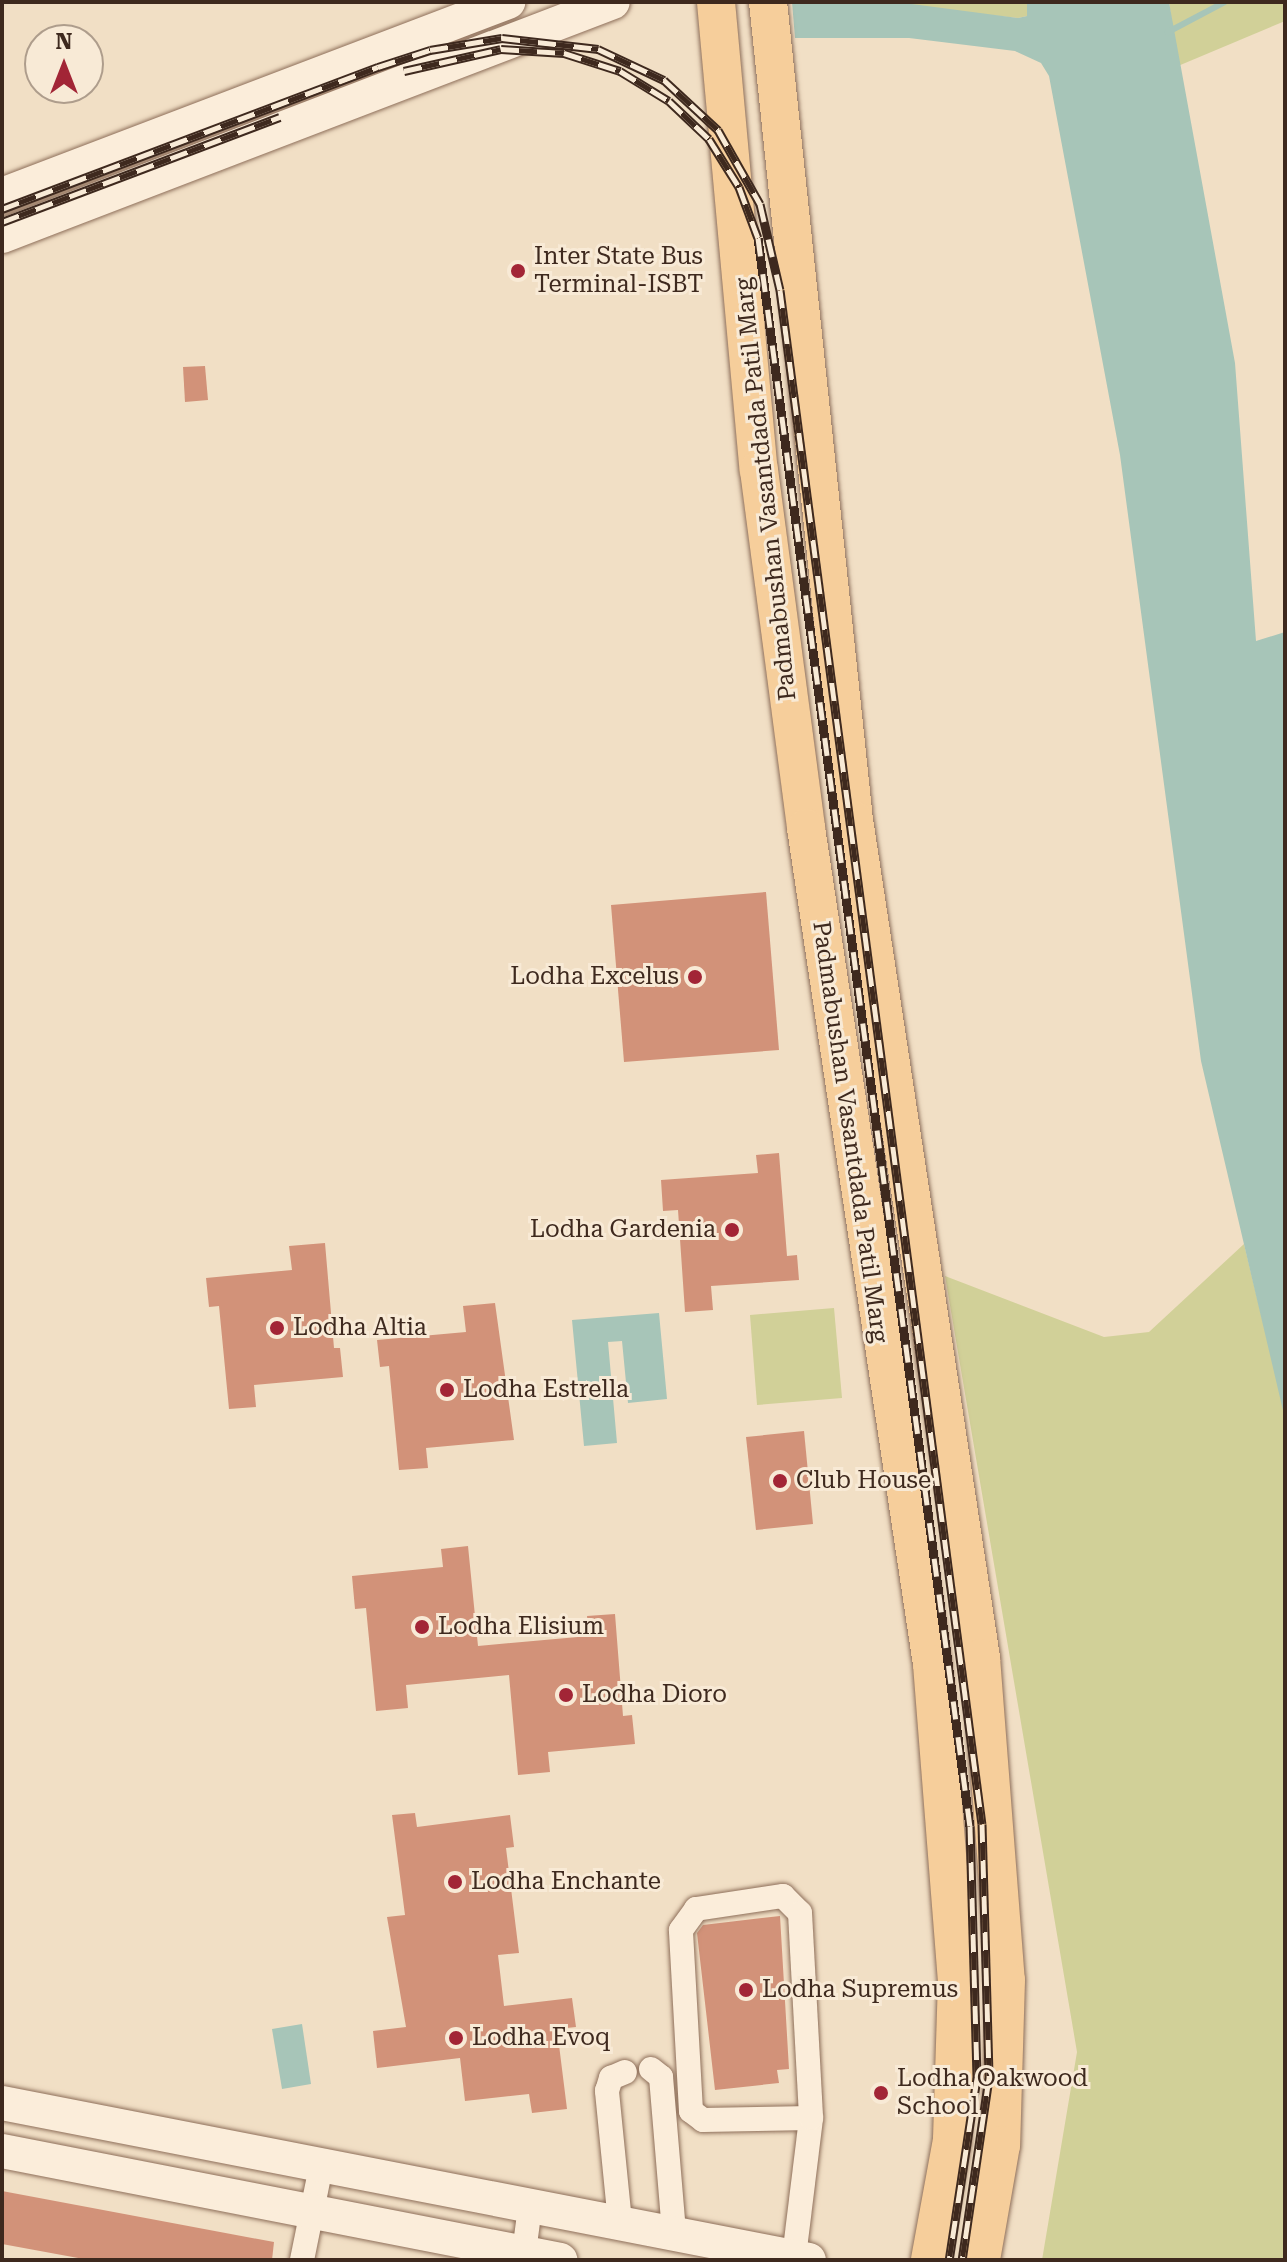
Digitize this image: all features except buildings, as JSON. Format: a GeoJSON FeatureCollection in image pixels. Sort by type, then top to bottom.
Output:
{"type":"FeatureCollection","features":[{"type":"Feature","properties":{"kind":"main road"},"geometry":{"type":"LineString","coordinates":[[2,195],[508,2]]}},
{"type":"Feature","properties":{"kind":"main road"},"geometry":{"type":"LineString","coordinates":[[2,236],[613,2]]}},
{"type":"Feature","properties":{"kind":"main road","name":"Padmabushan Vasantdada Patil Marg"},"geometry":{"type":"LineString","coordinates":[[716,2],[759,470],[789,702],[932,1664],[955,1911],[952,2140],[930,2260]]}},
{"type":"Feature","properties":{"kind":"main road","name":"Padmabushan Vasantdada Patil Marg"},"geometry":{"type":"LineString","coordinates":[[768,2],[856,836],[981,1658],[1004,1908],[1001,2145],[981,2260]]}},
{"type":"Feature","properties":{"kind":"main road"},"geometry":{"type":"LineString","coordinates":[[365,57],[380,92]]}},
{"type":"Feature","properties":{"kind":"main road"},"geometry":{"type":"LineString","coordinates":[[727,117],[780,113]]}},
{"type":"Feature","properties":{"kind":"main road"},"geometry":{"type":"LineString","coordinates":[[782,645],[835,640]]}},
{"type":"Feature","properties":{"kind":"main road"},"geometry":{"type":"LineString","coordinates":[[789,702],[842,698]]}},
{"type":"Feature","properties":{"kind":"main road"},"geometry":{"type":"LineString","coordinates":[[2,2103],[801,2258]]}},
{"type":"Feature","properties":{"kind":"main road"},"geometry":{"type":"LineString","coordinates":[[2,2151],[523,2256],[560,2260]]}},
{"type":"Feature","properties":{"kind":"street"},"geometry":{"type":"LineString","coordinates":[[801,2258],[811,2118],[800,1913],[783,1896],[696,1909],[681,1930],[691,2111],[703,2120],[811,2118]]}},
{"type":"Feature","properties":{"kind":"street"},"geometry":{"type":"LineString","coordinates":[[651,2069],[661,2077],[674,2233]]}},
{"type":"Feature","properties":{"kind":"street"},"geometry":{"type":"LineString","coordinates":[[620,2222],[607,2091],[611,2078],[625,2072]]}},
{"type":"Feature","properties":{"kind":"street"},"geometry":{"type":"LineString","coordinates":[[302,2260],[321,2167]]}},
{"type":"Feature","properties":{"kind":"street"},"geometry":{"type":"LineString","coordinates":[[523,2256],[530,2207]]}},
{"type":"Feature","properties":{"kind":"shaded area"},"geometry":{"type":"Polygon","coordinates":[[[792,2],[904,3],[1018,18],[1027,16],[1027,2],[1169,2],[1235,363],[1256,641],[1285,632],[1285,1419],[1201,1061],[1120,455],[1049,76],[1041,63],[1015,51],[909,38],[795,38],[792,2]]]}},
{"type":"Feature","properties":{"kind":"shaded area"},"geometry":{"type":"Polygon","coordinates":[[[866,2],[1027,2],[1027,16],[1018,18],[866,2]]]}},
{"type":"Feature","properties":{"kind":"shaded area"},"geometry":{"type":"Polygon","coordinates":[[[1169,2],[1285,2],[1285,21],[1178,66],[1169,2]]]}},
{"type":"Feature","properties":{"kind":"shaded area"},"geometry":{"type":"Polygon","coordinates":[[[1244,1244],[1285,1413],[1285,2260],[1042,2260],[1077,2052],[945,1276],[1104,1337],[1149,1332],[1244,1244]]]}},
{"type":"Feature","properties":{"kind":"shaded area"},"geometry":{"type":"Polygon","coordinates":[[[834,1308],[842,1398],[757,1405],[750,1315],[834,1308]]]}},
{"type":"Feature","properties":{"kind":"shaded area"},"geometry":{"type":"Polygon","coordinates":[[[659,1313],[667,1399],[628,1403],[622,1341],[608,1342],[617,1443],[584,1446],[572,1320],[659,1313]]]}},
{"type":"Feature","properties":{"kind":"shaded area"},"geometry":{"type":"Polygon","coordinates":[[[302,2024],[311,2084],[282,2089],[272,2029],[302,2024]]]}},
{"type":"Feature","properties":{"kind":"waterway"},"geometry":{"type":"LineString","coordinates":[[1168,32],[1225,2]]}},
{"type":"Feature","properties":{"kind":"railway"},"geometry":{"type":"LineString","coordinates":[[2,209],[378,67],[430,50],[502,38],[598,49],[664,80],[718,130],[760,204],[780,290],[982,1824],[989,2078],[962,2260]]}},
{"type":"Feature","properties":{"kind":"railway"},"geometry":{"type":"LineString","coordinates":[[404,71],[501,49],[564,53],[620,71],[669,101],[709,139],[739,187],[758,238],[970,1826],[977,2078],[949,2260]]}},
{"type":"Feature","properties":{"kind":"railway"},"geometry":{"type":"LineString","coordinates":[[2,222],[280,117]]}},
{"type":"Feature","properties":{"kind":"place","name":"Inter State Bus Terminal-ISBT"},"geometry":{"type":"Point","coordinates":[518,271]}},
{"type":"Feature","properties":{"kind":"place","name":"Lodha Excelus"},"geometry":{"type":"Point","coordinates":[695,977]}},
{"type":"Feature","properties":{"kind":"place","name":"Lodha Gardenia"},"geometry":{"type":"Point","coordinates":[732,1230]}},
{"type":"Feature","properties":{"kind":"place","name":"Lodha Altia"},"geometry":{"type":"Point","coordinates":[277,1328]}},
{"type":"Feature","properties":{"kind":"place","name":"Lodha Estrella"},"geometry":{"type":"Point","coordinates":[447,1390]}},
{"type":"Feature","properties":{"kind":"place","name":"Club House"},"geometry":{"type":"Point","coordinates":[780,1481]}},
{"type":"Feature","properties":{"kind":"place","name":"Lodha Elisium"},"geometry":{"type":"Point","coordinates":[422,1627]}},
{"type":"Feature","properties":{"kind":"place","name":"Lodha Dioro"},"geometry":{"type":"Point","coordinates":[566,1695]}},
{"type":"Feature","properties":{"kind":"place","name":"Lodha Enchante"},"geometry":{"type":"Point","coordinates":[455,1882]}},
{"type":"Feature","properties":{"kind":"place","name":"Lodha Supremus"},"geometry":{"type":"Point","coordinates":[746,1990]}},
{"type":"Feature","properties":{"kind":"place","name":"Lodha Evoq"},"geometry":{"type":"Point","coordinates":[456,2038]}},
{"type":"Feature","properties":{"kind":"place","name":"Lodha Oakwood School"},"geometry":{"type":"Point","coordinates":[881,2093]}}]}
